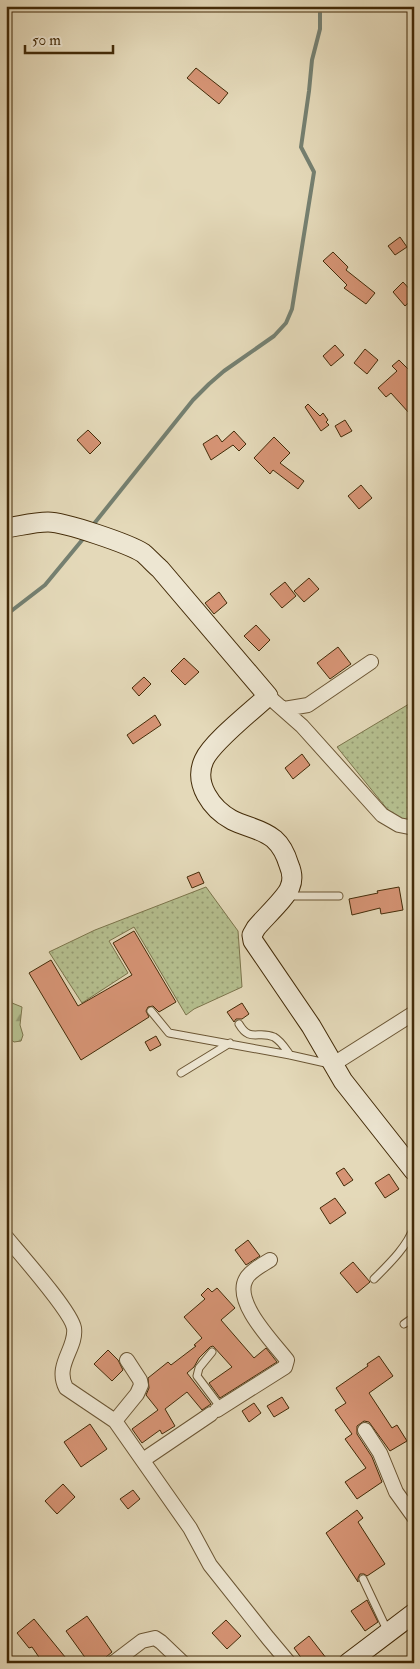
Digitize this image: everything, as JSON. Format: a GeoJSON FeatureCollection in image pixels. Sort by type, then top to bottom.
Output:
{"type":"FeatureCollection","features":[{"type":"Feature","properties":{"kind":"street"},"geometry":{"type":"LineString","coordinates":[[6,528],[36,522],[57,523],[128,545],[143,554],[160,569],[268,696],[302,726],[382,814],[399,825],[414,828]]}},
{"type":"Feature","properties":{"kind":"street"},"geometry":{"type":"LineString","coordinates":[[284,709],[308,705],[371,662]]}},
{"type":"Feature","properties":{"kind":"street"},"geometry":{"type":"LineString","coordinates":[[268,696],[212,748],[203,761],[200,774],[202,786],[209,800],[231,819],[274,839],[284,852],[292,873],[290,888],[256,928],[252,935],[253,941],[311,1026],[343,1081],[414,1171]]}},
{"type":"Feature","properties":{"kind":"street"},"geometry":{"type":"LineString","coordinates":[[332,1064],[414,1013]]}},
{"type":"Feature","properties":{"kind":"street"},"geometry":{"type":"LineString","coordinates":[[6,1237],[63,1307],[74,1328],[62,1374],[66,1388],[115,1421],[190,1528],[210,1565],[289,1663]]}},
{"type":"Feature","properties":{"kind":"street"},"geometry":{"type":"LineString","coordinates":[[143,1460],[287,1363],[287,1360],[250,1311],[242,1289],[246,1277],[270,1260]]}},
{"type":"Feature","properties":{"kind":"street"},"geometry":{"type":"LineString","coordinates":[[115,1421],[137,1394],[141,1385],[140,1380],[126,1360]]}},
{"type":"Feature","properties":{"kind":"street"},"geometry":{"type":"LineString","coordinates":[[365,1430],[380,1453],[396,1492],[414,1517]]}},
{"type":"Feature","properties":{"kind":"street"},"geometry":{"type":"LineString","coordinates":[[348,1663],[414,1613]]}},
{"type":"Feature","properties":{"kind":"street"},"geometry":{"type":"LineString","coordinates":[[113,1663],[142,1641],[155,1638],[162,1642],[183,1663]]}},
{"type":"Feature","properties":{"kind":"lane"},"geometry":{"type":"LineString","coordinates":[[284,896],[339,896]]}},
{"type":"Feature","properties":{"kind":"lane"},"geometry":{"type":"LineString","coordinates":[[151,1011],[170,1033],[290,1054],[332,1064]]}},
{"type":"Feature","properties":{"kind":"lane"},"geometry":{"type":"LineString","coordinates":[[239,1024],[243,1031],[250,1035],[276,1038],[290,1054]]}},
{"type":"Feature","properties":{"kind":"lane"},"geometry":{"type":"LineString","coordinates":[[181,1073],[230,1043]]}},
{"type":"Feature","properties":{"kind":"lane"},"geometry":{"type":"LineString","coordinates":[[374,1279],[392,1261],[414,1227]]}},
{"type":"Feature","properties":{"kind":"lane"},"geometry":{"type":"LineString","coordinates":[[404,1324],[414,1317]]}},
{"type":"Feature","properties":{"kind":"lane"},"geometry":{"type":"LineString","coordinates":[[212,1352],[199,1368],[197,1376],[216,1411]]}},
{"type":"Feature","properties":{"kind":"lane"},"geometry":{"type":"LineString","coordinates":[[363,1579],[389,1632]]}},
{"type":"Feature","properties":{"kind":"green space"},"geometry":{"type":"Polygon","coordinates":[[[414,701],[414,823],[392,815],[337,747],[414,701]]]}},
{"type":"Feature","properties":{"kind":"green space"},"geometry":{"type":"Polygon","coordinates":[[[206,887],[238,931],[242,987],[194,1009],[186,1015],[134,927],[109,941],[128,973],[82,1003],[49,952],[95,930],[206,887]]]}},
{"type":"Feature","properties":{"kind":"green space"},"geometry":{"type":"Polygon","coordinates":[[[6,978],[10,981],[12,1003],[22,1007],[20,1025],[23,1035],[21,1041],[14,1042],[6,1036],[6,978]]]}},
{"type":"Feature","properties":{"kind":"building"},"geometry":{"type":"Polygon","coordinates":[[[196,68],[228,93],[219,104],[187,78],[196,68]]]}},
{"type":"Feature","properties":{"kind":"building"},"geometry":{"type":"Polygon","coordinates":[[[400,237],[407,247],[395,255],[388,246],[400,237]]]}},
{"type":"Feature","properties":{"kind":"building"},"geometry":{"type":"Polygon","coordinates":[[[333,252],[348,267],[346,270],[375,293],[366,304],[344,288],[347,285],[323,261],[333,252]]]}},
{"type":"Feature","properties":{"kind":"building"},"geometry":{"type":"Polygon","coordinates":[[[403,282],[414,294],[414,298],[405,306],[393,292],[403,282]]]}},
{"type":"Feature","properties":{"kind":"building"},"geometry":{"type":"Polygon","coordinates":[[[335,345],[344,355],[331,366],[323,356],[335,345]]]}},
{"type":"Feature","properties":{"kind":"building"},"geometry":{"type":"Polygon","coordinates":[[[365,349],[378,360],[367,374],[354,363],[365,349]]]}},
{"type":"Feature","properties":{"kind":"building"},"geometry":{"type":"Polygon","coordinates":[[[399,360],[414,375],[414,409],[409,413],[391,393],[386,397],[378,388],[397,371],[392,366],[399,360]]]}},
{"type":"Feature","properties":{"kind":"building"},"geometry":{"type":"Polygon","coordinates":[[[308,404],[320,416],[323,413],[328,420],[326,422],[329,425],[321,431],[305,407],[308,404]]]}},
{"type":"Feature","properties":{"kind":"building"},"geometry":{"type":"Polygon","coordinates":[[[345,420],[352,431],[341,437],[335,426],[345,420]]]}},
{"type":"Feature","properties":{"kind":"building"},"geometry":{"type":"Polygon","coordinates":[[[88,430],[101,443],[90,454],[77,440],[88,430]]]}},
{"type":"Feature","properties":{"kind":"building"},"geometry":{"type":"Polygon","coordinates":[[[234,431],[246,444],[239,451],[233,445],[211,460],[203,444],[217,435],[222,442],[234,431]]]}},
{"type":"Feature","properties":{"kind":"building"},"geometry":{"type":"Polygon","coordinates":[[[274,437],[290,453],[280,463],[304,481],[298,489],[273,470],[270,474],[254,458],[274,437]]]}},
{"type":"Feature","properties":{"kind":"building"},"geometry":{"type":"Polygon","coordinates":[[[361,485],[372,498],[359,509],[348,496],[361,485]]]}},
{"type":"Feature","properties":{"kind":"building"},"geometry":{"type":"Polygon","coordinates":[[[309,578],[319,589],[304,602],[294,591],[309,578]]]}},
{"type":"Feature","properties":{"kind":"building"},"geometry":{"type":"Polygon","coordinates":[[[285,582],[296,596],[282,608],[270,594],[285,582]]]}},
{"type":"Feature","properties":{"kind":"building"},"geometry":{"type":"Polygon","coordinates":[[[219,592],[227,603],[214,614],[205,603],[219,592]]]}},
{"type":"Feature","properties":{"kind":"building"},"geometry":{"type":"Polygon","coordinates":[[[256,625],[270,640],[259,651],[244,636],[256,625]]]}},
{"type":"Feature","properties":{"kind":"building"},"geometry":{"type":"Polygon","coordinates":[[[338,647],[351,664],[330,679],[317,663],[338,647]]]}},
{"type":"Feature","properties":{"kind":"building"},"geometry":{"type":"Polygon","coordinates":[[[184,658],[199,672],[185,685],[171,671],[184,658]]]}},
{"type":"Feature","properties":{"kind":"building"},"geometry":{"type":"Polygon","coordinates":[[[144,677],[151,684],[139,696],[132,688],[144,677]]]}},
{"type":"Feature","properties":{"kind":"building"},"geometry":{"type":"Polygon","coordinates":[[[155,715],[161,725],[133,744],[127,735],[155,715]]]}},
{"type":"Feature","properties":{"kind":"building"},"geometry":{"type":"Polygon","coordinates":[[[302,754],[310,765],[293,779],[285,768],[302,754]]]}},
{"type":"Feature","properties":{"kind":"building"},"geometry":{"type":"Polygon","coordinates":[[[199,872],[204,883],[192,888],[187,877],[199,872]]]}},
{"type":"Feature","properties":{"kind":"building"},"geometry":{"type":"Polygon","coordinates":[[[399,887],[403,910],[381,914],[380,908],[352,915],[349,899],[399,887]]]}},
{"type":"Feature","properties":{"kind":"building"},"geometry":{"type":"Polygon","coordinates":[[[134,931],[176,1002],[159,1012],[153,1006],[148,1007],[146,1011],[149,1017],[81,1060],[29,973],[51,960],[78,1006],[132,975],[113,943],[134,931]]]}},
{"type":"Feature","properties":{"kind":"building"},"geometry":{"type":"Polygon","coordinates":[[[242,1003],[249,1014],[242,1019],[236,1019],[234,1022],[227,1012],[242,1003]]]}},
{"type":"Feature","properties":{"kind":"building"},"geometry":{"type":"Polygon","coordinates":[[[156,1036],[161,1045],[150,1051],[145,1042],[156,1036]]]}},
{"type":"Feature","properties":{"kind":"building"},"geometry":{"type":"Polygon","coordinates":[[[344,1168],[353,1180],[344,1186],[336,1173],[344,1168]]]}},
{"type":"Feature","properties":{"kind":"building"},"geometry":{"type":"Polygon","coordinates":[[[389,1174],[399,1189],[385,1198],[375,1183],[389,1174]]]}},
{"type":"Feature","properties":{"kind":"building"},"geometry":{"type":"Polygon","coordinates":[[[335,1198],[346,1213],[330,1224],[320,1208],[335,1198]]]}},
{"type":"Feature","properties":{"kind":"building"},"geometry":{"type":"Polygon","coordinates":[[[248,1240],[260,1256],[246,1265],[235,1250],[248,1240]]]}},
{"type":"Feature","properties":{"kind":"building"},"geometry":{"type":"Polygon","coordinates":[[[353,1262],[370,1282],[357,1293],[340,1273],[353,1262]]]}},
{"type":"Feature","properties":{"kind":"building"},"geometry":{"type":"Polygon","coordinates":[[[208,1288],[212,1292],[217,1288],[235,1308],[221,1320],[254,1358],[266,1348],[277,1362],[220,1398],[209,1383],[232,1367],[213,1346],[210,1347],[187,1373],[211,1404],[202,1410],[187,1392],[165,1409],[175,1426],[162,1434],[160,1430],[142,1443],[132,1429],[158,1410],[146,1395],[149,1388],[148,1378],[168,1362],[171,1365],[196,1346],[194,1345],[202,1338],[184,1317],[205,1299],[201,1295],[208,1288]]]}},
{"type":"Feature","properties":{"kind":"building"},"geometry":{"type":"Polygon","coordinates":[[[108,1350],[118,1360],[123,1370],[112,1381],[94,1364],[108,1350]]]}},
{"type":"Feature","properties":{"kind":"building"},"geometry":{"type":"Polygon","coordinates":[[[379,1356],[393,1376],[369,1393],[392,1428],[397,1425],[407,1441],[390,1451],[369,1422],[364,1421],[357,1426],[357,1434],[372,1457],[382,1482],[357,1499],[345,1482],[366,1468],[345,1439],[352,1434],[335,1410],[346,1403],[336,1388],[379,1356]]]}},
{"type":"Feature","properties":{"kind":"building"},"geometry":{"type":"Polygon","coordinates":[[[282,1397],[289,1408],[274,1417],[267,1406],[282,1397]]]}},
{"type":"Feature","properties":{"kind":"building"},"geometry":{"type":"Polygon","coordinates":[[[254,1403],[261,1413],[249,1422],[242,1411],[254,1403]]]}},
{"type":"Feature","properties":{"kind":"building"},"geometry":{"type":"Polygon","coordinates":[[[90,1424],[107,1449],[81,1467],[64,1442],[90,1424]]]}},
{"type":"Feature","properties":{"kind":"building"},"geometry":{"type":"Polygon","coordinates":[[[63,1484],[75,1497],[57,1514],[45,1501],[63,1484]]]}},
{"type":"Feature","properties":{"kind":"building"},"geometry":{"type":"Polygon","coordinates":[[[133,1490],[140,1499],[128,1509],[120,1499],[133,1490]]]}},
{"type":"Feature","properties":{"kind":"building"},"geometry":{"type":"Polygon","coordinates":[[[357,1510],[363,1518],[358,1522],[385,1564],[367,1576],[360,1574],[358,1582],[326,1533],[357,1510]]]}},
{"type":"Feature","properties":{"kind":"building"},"geometry":{"type":"Polygon","coordinates":[[[367,1600],[378,1622],[365,1631],[351,1611],[367,1600]]]}},
{"type":"Feature","properties":{"kind":"building"},"geometry":{"type":"Polygon","coordinates":[[[87,1616],[112,1652],[99,1663],[89,1663],[66,1631],[87,1616]]]}},
{"type":"Feature","properties":{"kind":"building"},"geometry":{"type":"Polygon","coordinates":[[[34,1619],[70,1663],[43,1663],[32,1647],[29,1648],[17,1633],[34,1619]]]}},
{"type":"Feature","properties":{"kind":"building"},"geometry":{"type":"Polygon","coordinates":[[[226,1620],[241,1636],[227,1649],[212,1633],[226,1620]]]}},
{"type":"Feature","properties":{"kind":"building"},"geometry":{"type":"Polygon","coordinates":[[[309,1636],[330,1663],[305,1663],[294,1648],[309,1636]]]}},
{"type":"Feature","properties":{"kind":"waterway"},"geometry":{"type":"LineString","coordinates":[[93,525],[193,400],[224,371],[274,336],[286,323],[292,309],[314,172],[301,147],[312,60],[320,29],[320,6]]}},
{"type":"Feature","properties":{"kind":"waterway"},"geometry":{"type":"LineString","coordinates":[[6,615],[45,585],[83,539]]}}]}
